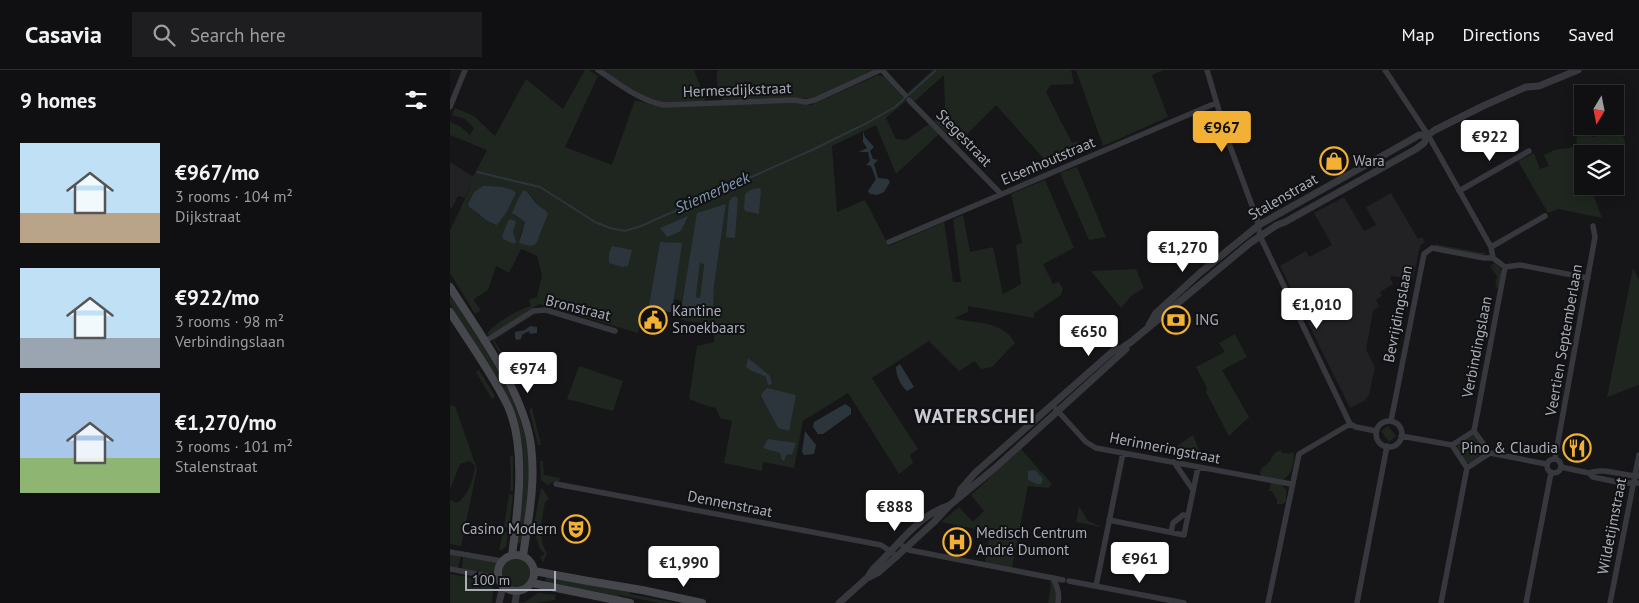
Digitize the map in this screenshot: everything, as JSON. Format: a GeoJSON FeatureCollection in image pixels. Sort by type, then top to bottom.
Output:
{"type":"FeatureCollection","features":[{"type":"Feature","properties":{"kind":"main road"},"geometry":{"type":"LineString","coordinates":[[450,287],[519,402],[526,422],[531,445],[532,498],[524,556]]}},
{"type":"Feature","properties":{"kind":"main road"},"geometry":{"type":"LineString","coordinates":[[450,312],[499,390],[511,416],[520,489],[512,555]]}},
{"type":"Feature","properties":{"kind":"main road"},"geometry":{"type":"LineString","coordinates":[[512,555],[524,556],[529,560],[534,570],[532,583],[518,592],[508,589],[503,586],[498,578],[499,566],[502,561],[512,555]]}},
{"type":"Feature","properties":{"kind":"main road"},"geometry":{"type":"LineString","coordinates":[[534,570],[702,603]]}},
{"type":"Feature","properties":{"kind":"main road"},"geometry":{"type":"LineString","coordinates":[[532,583],[630,603]]}},
{"type":"Feature","properties":{"kind":"street"},"geometry":{"type":"LineString","coordinates":[[450,107],[465,70]]}},
{"type":"Feature","properties":{"kind":"street","name":"Hermesdijkstraat"},"geometry":{"type":"LineString","coordinates":[[598,70],[639,96],[654,103],[664,105],[794,100],[806,102],[815,100],[881,70]]}},
{"type":"Feature","properties":{"kind":"street","name":"Stegestraat"},"geometry":{"type":"LineString","coordinates":[[881,70],[1001,194]]}},
{"type":"Feature","properties":{"kind":"street"},"geometry":{"type":"LineString","coordinates":[[1207,70],[1216,103],[1259,225],[1260,236],[1350,424],[1376,431]]}},
{"type":"Feature","properties":{"kind":"street"},"geometry":{"type":"LineString","coordinates":[[1385,70],[1428,135],[1491,247],[1493,258],[1505,267],[1520,265],[1588,278]]}},
{"type":"Feature","properties":{"kind":"street","name":"Stalenstraat"},"geometry":{"type":"LineString","coordinates":[[957,499],[961,489],[975,473],[1076,383],[1113,351],[1131,342],[1260,236],[1416,148],[1424,143],[1428,135],[1436,130],[1526,87],[1539,86],[1578,70]]}},
{"type":"Feature","properties":{"kind":"street","name":"Elsenhoutstraat"},"geometry":{"type":"LineString","coordinates":[[889,242],[1216,103]]}},
{"type":"Feature","properties":{"kind":"street","name":"Stalenstraat"},"geometry":{"type":"LineString","coordinates":[[1148,328],[1156,313],[1201,272],[1259,225],[1419,135],[1428,135]]}},
{"type":"Feature","properties":{"kind":"street"},"geometry":{"type":"LineString","coordinates":[[1411,140],[1416,142],[1416,148]]}},
{"type":"Feature","properties":{"kind":"street"},"geometry":{"type":"LineString","coordinates":[[1459,191],[1530,151]]}},
{"type":"Feature","properties":{"kind":"street"},"geometry":{"type":"LineString","coordinates":[[1280,213],[1285,222]]}},
{"type":"Feature","properties":{"kind":"street"},"geometry":{"type":"LineString","coordinates":[[1491,247],[1545,216]]}},
{"type":"Feature","properties":{"kind":"street","name":"Veertien Septemberlaan"},"geometry":{"type":"LineString","coordinates":[[1554,458],[1595,237],[1593,226]]}},
{"type":"Feature","properties":{"kind":"street","name":"Bevrijdingslaan"},"geometry":{"type":"LineString","coordinates":[[1390,421],[1424,254],[1432,248],[1493,258]]}},
{"type":"Feature","properties":{"kind":"street","name":"Verbindingslaan"},"geometry":{"type":"LineString","coordinates":[[1474,431],[1505,267]]}},
{"type":"Feature","properties":{"kind":"street"},"geometry":{"type":"LineString","coordinates":[[1201,272],[1207,278]]}},
{"type":"Feature","properties":{"kind":"street","name":"Bronstraat"},"geometry":{"type":"LineString","coordinates":[[484,342],[539,309],[615,330]]}},
{"type":"Feature","properties":{"kind":"street","name":"Stalenstraat"},"geometry":{"type":"LineString","coordinates":[[839,603],[867,578],[874,568],[894,554],[926,518],[957,499],[995,468],[1127,348],[1131,342]]}},
{"type":"Feature","properties":{"kind":"street"},"geometry":{"type":"LineString","coordinates":[[1076,383],[1082,389]]}},
{"type":"Feature","properties":{"kind":"street","name":"Herinneringstraat"},"geometry":{"type":"LineString","coordinates":[[1052,405],[1086,442],[1096,448],[1291,484]]}},
{"type":"Feature","properties":{"kind":"street"},"geometry":{"type":"LineString","coordinates":[[1390,421],[1399,426],[1402,436],[1396,444],[1387,446],[1378,441],[1376,431],[1383,422],[1390,421]]}},
{"type":"Feature","properties":{"kind":"street"},"geometry":{"type":"LineString","coordinates":[[1268,603],[1291,484],[1299,454],[1350,424]]}},
{"type":"Feature","properties":{"kind":"street"},"geometry":{"type":"LineString","coordinates":[[1452,446],[1474,431],[1490,453],[1546,464]]}},
{"type":"Feature","properties":{"kind":"street"},"geometry":{"type":"LineString","coordinates":[[1402,436],[1452,446],[1467,468],[1441,603]]}},
{"type":"Feature","properties":{"kind":"street"},"geometry":{"type":"LineString","coordinates":[[1356,603],[1387,446]]}},
{"type":"Feature","properties":{"kind":"street"},"geometry":{"type":"LineString","coordinates":[[1096,586],[1122,453]]}},
{"type":"Feature","properties":{"kind":"street"},"geometry":{"type":"LineString","coordinates":[[1467,468],[1490,453]]}},
{"type":"Feature","properties":{"kind":"street","name":"Wildetijmstraat"},"geometry":{"type":"LineString","coordinates":[[1610,603],[1636,484],[1639,454]]}},
{"type":"Feature","properties":{"kind":"street"},"geometry":{"type":"LineString","coordinates":[[1546,464],[1554,458],[1560,461],[1561,467],[1558,472],[1551,473]]}},
{"type":"Feature","properties":{"kind":"street"},"geometry":{"type":"LineString","coordinates":[[1174,462],[1193,490]]}},
{"type":"Feature","properties":{"kind":"street"},"geometry":{"type":"LineString","coordinates":[[1546,464],[1546,468],[1551,473]]}},
{"type":"Feature","properties":{"kind":"street"},"geometry":{"type":"LineString","coordinates":[[1108,520],[1184,535],[1198,467]]}},
{"type":"Feature","properties":{"kind":"street"},"geometry":{"type":"LineString","coordinates":[[1561,467],[1589,473],[1593,477],[1636,484]]}},
{"type":"Feature","properties":{"kind":"street"},"geometry":{"type":"LineString","coordinates":[[1589,473],[1596,470],[1637,476]]}},
{"type":"Feature","properties":{"kind":"street"},"geometry":{"type":"LineString","coordinates":[[1526,603],[1551,473]]}},
{"type":"Feature","properties":{"kind":"street","name":"Dennenstraat"},"geometry":{"type":"LineString","coordinates":[[556,484],[881,545],[894,554]]}},
{"type":"Feature","properties":{"kind":"street"},"geometry":{"type":"LineString","coordinates":[[1171,532],[1173,523],[1183,515],[1188,516]]}},
{"type":"Feature","properties":{"kind":"street"},"geometry":{"type":"LineString","coordinates":[[902,546],[910,550],[1184,603]]}},
{"type":"Feature","properties":{"kind":"street"},"geometry":{"type":"LineString","coordinates":[[450,552],[502,561]]}},
{"type":"Feature","properties":{"kind":"street"},"geometry":{"type":"LineString","coordinates":[[450,569],[498,578]]}},
{"type":"Feature","properties":{"kind":"street"},"geometry":{"type":"LineString","coordinates":[[1053,578],[1058,586],[1058,603]]}},
{"type":"Feature","properties":{"kind":"street"},"geometry":{"type":"LineString","coordinates":[[499,603],[503,586]]}},
{"type":"Feature","properties":{"kind":"street"},"geometry":{"type":"LineString","coordinates":[[515,603],[518,592]]}},
{"type":"Feature","properties":{"kind":"shaded area"},"geometry":{"type":"Polygon","coordinates":[[[585,70],[589,70],[598,76],[565,147],[612,165],[635,100],[656,106],[668,107],[790,102],[811,105],[878,75],[885,77],[906,101],[886,118],[896,139],[906,140],[929,124],[939,134],[896,174],[876,125],[832,146],[837,212],[865,200],[889,246],[944,222],[953,282],[961,282],[953,219],[963,215],[970,252],[993,247],[1003,294],[1021,284],[1016,245],[1022,243],[1011,194],[1045,180],[1074,248],[1043,264],[1053,284],[1059,282],[1063,289],[1061,295],[1034,313],[1034,318],[968,306],[968,312],[954,318],[996,326],[1009,335],[1015,343],[992,367],[981,369],[975,361],[959,371],[929,341],[872,378],[918,449],[910,455],[913,463],[899,474],[848,393],[803,421],[794,468],[763,462],[762,471],[724,463],[732,421],[720,418],[716,408],[689,399],[697,346],[714,342],[715,324],[685,321],[677,317],[679,306],[682,306],[681,309],[713,313],[714,286],[726,205],[698,213],[682,301],[674,299],[681,244],[660,242],[650,308],[643,308],[638,333],[539,304],[489,335],[487,334],[495,325],[514,313],[531,306],[529,300],[537,297],[542,275],[537,256],[521,249],[509,273],[496,266],[488,290],[474,299],[481,310],[475,314],[450,273],[450,231],[473,177],[487,150],[450,135],[450,122],[461,127],[470,135],[474,128],[465,119],[452,115],[455,108],[474,116],[495,136],[526,79],[563,109],[585,70]],[[484,186],[474,192],[468,204],[480,216],[494,225],[514,197],[512,190],[484,186]],[[529,193],[514,215],[525,222],[519,239],[539,206],[529,193]],[[761,396],[778,428],[789,431],[761,396]]]}},
{"type":"Feature","properties":{"kind":"shaded area"},"geometry":{"type":"Polygon","coordinates":[[[602,70],[694,70],[705,98],[704,102],[658,103],[648,99],[602,70]]]}},
{"type":"Feature","properties":{"kind":"shaded area"},"geometry":{"type":"Polygon","coordinates":[[[718,70],[873,70],[815,98],[723,101],[718,86],[718,70]]]}},
{"type":"Feature","properties":{"kind":"shaded area"},"geometry":{"type":"Polygon","coordinates":[[[933,70],[1071,70],[1074,84],[1051,85],[1046,92],[1072,143],[1077,141],[1083,153],[1051,167],[996,105],[957,144],[934,121],[945,107],[944,75],[915,101],[906,94],[933,70]]]}},
{"type":"Feature","properties":{"kind":"shaded area"},"geometry":{"type":"Polygon","coordinates":[[[1076,70],[1164,70],[1152,75],[1168,117],[1103,146],[1076,70]]]}},
{"type":"Feature","properties":{"kind":"shaded area"},"geometry":{"type":"Polygon","coordinates":[[[863,131],[865,137],[874,147],[870,151],[873,159],[878,160],[874,164],[878,178],[888,179],[890,182],[884,192],[877,195],[870,194],[868,191],[876,179],[871,166],[866,165],[870,161],[868,152],[859,152],[867,148],[863,142],[863,131]]]}},
{"type":"Feature","properties":{"kind":"shaded area"},"geometry":{"type":"Polygon","coordinates":[[[1578,135],[1594,137],[1600,135],[1622,135],[1625,140],[1625,145],[1578,145],[1578,135]]]}},
{"type":"Feature","properties":{"kind":"shaded area"},"geometry":{"type":"Polygon","coordinates":[[[1574,147],[1574,195],[1593,195],[1602,218],[1558,209],[1548,213],[1518,161],[1534,153],[1540,169],[1549,166],[1544,155],[1554,150],[1574,147]]]}},
{"type":"Feature","properties":{"kind":"shaded area"},"geometry":{"type":"Polygon","coordinates":[[[450,162],[474,177],[465,198],[458,196],[452,208],[450,207],[450,162]]]}},
{"type":"Feature","properties":{"kind":"shaded area"},"geometry":{"type":"Polygon","coordinates":[[[1077,167],[1106,237],[1089,240],[1060,173],[1077,167]]]}},
{"type":"Feature","properties":{"kind":"shaded area"},"geometry":{"type":"Polygon","coordinates":[[[483,186],[496,186],[516,193],[506,213],[497,225],[489,222],[469,207],[468,204],[474,192],[483,186]]]}},
{"type":"Feature","properties":{"kind":"shaded area"},"geometry":{"type":"Polygon","coordinates":[[[761,189],[759,214],[745,211],[745,194],[750,190],[761,189]]]}},
{"type":"Feature","properties":{"kind":"shaded area"},"geometry":{"type":"Polygon","coordinates":[[[524,190],[548,214],[536,244],[530,246],[519,243],[525,222],[512,213],[524,190]]]}},
{"type":"Feature","properties":{"kind":"shaded area"},"geometry":{"type":"Polygon","coordinates":[[[1391,193],[1418,239],[1422,237],[1425,242],[1420,246],[1413,279],[1392,276],[1390,278],[1393,284],[1380,292],[1382,296],[1376,300],[1379,306],[1373,311],[1366,350],[1375,367],[1369,395],[1364,401],[1350,408],[1280,266],[1306,251],[1309,257],[1332,245],[1314,213],[1344,197],[1364,231],[1376,225],[1366,207],[1391,193]]]}},
{"type":"Feature","properties":{"kind":"shaded area"},"geometry":{"type":"Polygon","coordinates":[[[734,196],[738,198],[735,238],[726,237],[729,201],[734,196]]]}},
{"type":"Feature","properties":{"kind":"shaded area"},"geometry":{"type":"Polygon","coordinates":[[[726,204],[714,286],[713,313],[708,317],[688,316],[681,309],[697,213],[726,204]],[[700,263],[696,297],[700,298],[704,264],[700,263]]]}},
{"type":"Feature","properties":{"kind":"shaded area"},"geometry":{"type":"Polygon","coordinates":[[[688,216],[681,231],[667,237],[660,228],[688,216]]]}},
{"type":"Feature","properties":{"kind":"shaded area"},"geometry":{"type":"Polygon","coordinates":[[[509,219],[516,221],[513,232],[516,242],[514,244],[503,239],[502,236],[509,219]]]}},
{"type":"Feature","properties":{"kind":"shaded area"},"geometry":{"type":"Polygon","coordinates":[[[660,242],[682,243],[672,312],[650,308],[649,305],[660,242]]]}},
{"type":"Feature","properties":{"kind":"shaded area"},"geometry":{"type":"Polygon","coordinates":[[[1435,244],[1483,253],[1485,251],[1484,256],[1436,247],[1435,244]]]}},
{"type":"Feature","properties":{"kind":"shaded area"},"geometry":{"type":"Polygon","coordinates":[[[612,246],[632,250],[628,266],[622,267],[609,263],[609,253],[612,246]]]}},
{"type":"Feature","properties":{"kind":"shaded area"},"geometry":{"type":"Polygon","coordinates":[[[700,263],[704,263],[700,298],[696,297],[700,263]]]}},
{"type":"Feature","properties":{"kind":"shaded area"},"geometry":{"type":"Polygon","coordinates":[[[1494,263],[1501,271],[1498,288],[1496,287],[1497,282],[1495,286],[1497,276],[1490,266],[1499,273],[1492,265],[1494,263]]]}},
{"type":"Feature","properties":{"kind":"shaded area"},"geometry":{"type":"Polygon","coordinates":[[[1633,268],[1639,280],[1639,385],[1607,397],[1633,268]]]}},
{"type":"Feature","properties":{"kind":"shaded area"},"geometry":{"type":"Polygon","coordinates":[[[1136,269],[1144,288],[1131,296],[1121,308],[1091,271],[1136,269]]]}},
{"type":"Feature","properties":{"kind":"shaded area"},"geometry":{"type":"Polygon","coordinates":[[[450,294],[488,354],[511,395],[526,440],[529,463],[523,544],[516,543],[522,501],[524,463],[518,425],[501,386],[450,304],[450,294]]]}},
{"type":"Feature","properties":{"kind":"shaded area"},"geometry":{"type":"Polygon","coordinates":[[[537,311],[494,340],[516,375],[514,376],[493,342],[494,338],[537,311]]]}},
{"type":"Feature","properties":{"kind":"shaded area"},"geometry":{"type":"Polygon","coordinates":[[[530,326],[537,327],[537,333],[530,334],[529,331],[522,335],[521,339],[517,340],[515,338],[515,332],[525,330],[530,326]]]}},
{"type":"Feature","properties":{"kind":"shaded area"},"geometry":{"type":"Polygon","coordinates":[[[1235,334],[1247,357],[1222,370],[1249,417],[1229,436],[1206,392],[1207,388],[1196,367],[1225,352],[1219,343],[1235,334]]]}},
{"type":"Feature","properties":{"kind":"shaded area"},"geometry":{"type":"Polygon","coordinates":[[[748,358],[770,376],[772,384],[768,385],[766,377],[746,367],[748,358]]]}},
{"type":"Feature","properties":{"kind":"shaded area"},"geometry":{"type":"Polygon","coordinates":[[[900,364],[914,387],[907,391],[900,383],[897,373],[896,367],[900,364]]]}},
{"type":"Feature","properties":{"kind":"shaded area"},"geometry":{"type":"Polygon","coordinates":[[[579,366],[623,381],[613,411],[567,399],[579,366]]]}},
{"type":"Feature","properties":{"kind":"shaded area"},"geometry":{"type":"Polygon","coordinates":[[[479,370],[495,396],[492,399],[476,372],[479,370]]]}},
{"type":"Feature","properties":{"kind":"shaded area"},"geometry":{"type":"Polygon","coordinates":[[[767,388],[796,395],[789,431],[778,428],[761,396],[767,388]]]}},
{"type":"Feature","properties":{"kind":"shaded area"},"geometry":{"type":"Polygon","coordinates":[[[845,404],[851,408],[851,414],[823,434],[818,434],[813,427],[814,422],[845,404]]]}},
{"type":"Feature","properties":{"kind":"shaded area"},"geometry":{"type":"Polygon","coordinates":[[[450,405],[455,406],[477,469],[461,546],[450,544],[450,500],[457,503],[464,496],[472,481],[475,466],[470,461],[460,464],[450,489],[450,405]]]}},
{"type":"Feature","properties":{"kind":"shaded area"},"geometry":{"type":"Polygon","coordinates":[[[532,408],[541,445],[538,445],[529,409],[532,408]]]}},
{"type":"Feature","properties":{"kind":"shaded area"},"geometry":{"type":"Polygon","coordinates":[[[1388,426],[1396,436],[1389,442],[1381,431],[1388,426]]]}},
{"type":"Feature","properties":{"kind":"shaded area"},"geometry":{"type":"Polygon","coordinates":[[[805,431],[816,445],[814,454],[804,455],[802,452],[805,431]]]}},
{"type":"Feature","properties":{"kind":"shaded area"},"geometry":{"type":"Polygon","coordinates":[[[1193,435],[1201,455],[1196,459],[1175,456],[1177,446],[1193,435]]]}},
{"type":"Feature","properties":{"kind":"shaded area"},"geometry":{"type":"Polygon","coordinates":[[[1469,435],[1474,435],[1485,450],[1478,460],[1466,463],[1457,447],[1458,443],[1469,435]]]}},
{"type":"Feature","properties":{"kind":"shaded area"},"geometry":{"type":"Polygon","coordinates":[[[768,439],[796,443],[792,454],[786,455],[784,461],[782,460],[780,453],[763,448],[768,439]]]}},
{"type":"Feature","properties":{"kind":"shaded area"},"geometry":{"type":"Polygon","coordinates":[[[1021,449],[1052,484],[1048,488],[1028,486],[1012,568],[985,563],[990,532],[941,522],[959,507],[973,522],[984,511],[971,495],[1021,449]]]}},
{"type":"Feature","properties":{"kind":"shaded area"},"geometry":{"type":"Polygon","coordinates":[[[1281,450],[1282,453],[1290,454],[1292,452],[1294,454],[1293,465],[1289,475],[1283,480],[1262,477],[1260,473],[1262,467],[1271,460],[1276,452],[1281,450]]]}},
{"type":"Feature","properties":{"kind":"shaded area"},"geometry":{"type":"Polygon","coordinates":[[[513,455],[513,491],[510,491],[510,456],[513,455]]]}},
{"type":"Feature","properties":{"kind":"shaded area"},"geometry":{"type":"Polygon","coordinates":[[[540,461],[543,461],[544,475],[560,478],[559,482],[555,481],[548,485],[541,480],[540,461]]]}},
{"type":"Feature","properties":{"kind":"shaded area"},"geometry":{"type":"Polygon","coordinates":[[[1028,471],[1036,471],[1043,479],[1041,484],[1028,480],[1028,471]]]}},
{"type":"Feature","properties":{"kind":"shaded area"},"geometry":{"type":"Polygon","coordinates":[[[1271,483],[1281,484],[1286,490],[1286,501],[1283,504],[1277,504],[1272,491],[1269,491],[1271,483]]]}},
{"type":"Feature","properties":{"kind":"shaded area"},"geometry":{"type":"Polygon","coordinates":[[[541,488],[549,499],[545,502],[541,528],[542,541],[547,554],[544,563],[540,557],[545,554],[540,549],[535,534],[532,534],[541,488]]]}},
{"type":"Feature","properties":{"kind":"shaded area"},"geometry":{"type":"Polygon","coordinates":[[[509,494],[513,495],[509,528],[504,527],[509,494]]]}},
{"type":"Feature","properties":{"kind":"shaded area"},"geometry":{"type":"Polygon","coordinates":[[[1079,506],[1088,521],[1102,527],[1076,522],[1079,506]]]}},
{"type":"Feature","properties":{"kind":"shaded area"},"geometry":{"type":"Polygon","coordinates":[[[503,532],[508,532],[506,547],[499,551],[503,532]]]}},
{"type":"Feature","properties":{"kind":"shaded area"},"geometry":{"type":"Polygon","coordinates":[[[450,553],[461,556],[458,568],[450,567],[450,553]]]}},
{"type":"Feature","properties":{"kind":"shaded area"},"geometry":{"type":"Polygon","coordinates":[[[463,557],[497,562],[495,575],[462,569],[463,557]]]}},
{"type":"Feature","properties":{"kind":"shaded area"},"geometry":{"type":"Polygon","coordinates":[[[516,559],[526,563],[530,573],[526,583],[516,587],[506,583],[502,573],[506,563],[516,559]]]}},
{"type":"Feature","properties":{"kind":"shaded area"},"geometry":{"type":"Polygon","coordinates":[[[450,574],[489,581],[493,589],[492,603],[450,603],[450,574]]]}},
{"type":"Feature","properties":{"kind":"shaded area"},"geometry":{"type":"Polygon","coordinates":[[[546,575],[676,603],[659,603],[620,595],[619,597],[545,583],[546,575]]]}},
{"type":"Feature","properties":{"kind":"shaded area"},"geometry":{"type":"Polygon","coordinates":[[[1051,579],[1058,595],[1056,603],[1048,603],[1051,579]]]}},
{"type":"Feature","properties":{"kind":"shaded area"},"geometry":{"type":"Polygon","coordinates":[[[538,593],[556,595],[555,600],[537,603],[517,603],[525,602],[538,593]]]}},
{"type":"Feature","properties":{"kind":"waterway","name":"Stiemerbeek"},"geometry":{"type":"LineString","coordinates":[[477,172],[540,187],[595,222],[625,231],[641,226],[812,150],[867,123],[895,107],[936,70]]}},
{"type":"Feature","properties":{"kind":"place","name":"Wara"},"geometry":{"type":"Point","coordinates":[1334,161]}},
{"type":"Feature","properties":{"kind":"place","name":"Kantine Snoekbaars"},"geometry":{"type":"Point","coordinates":[653,320]}},
{"type":"Feature","properties":{"kind":"place","name":"ING"},"geometry":{"type":"Point","coordinates":[1176,320]}},
{"type":"Feature","properties":{"kind":"place","name":"Pino & Claudia"},"geometry":{"type":"Point","coordinates":[1577,448]}},
{"type":"Feature","properties":{"kind":"place","name":"Casino Modern"},"geometry":{"type":"Point","coordinates":[576,529]}},
{"type":"Feature","properties":{"kind":"place","name":"Medisch Centrum André Dumont"},"geometry":{"type":"Point","coordinates":[957,542]}},
{"type":"Feature","properties":{"kind":"district","name":"WATERSCHEI"},"geometry":{"type":"Point","coordinates":[975,416]}}]}
